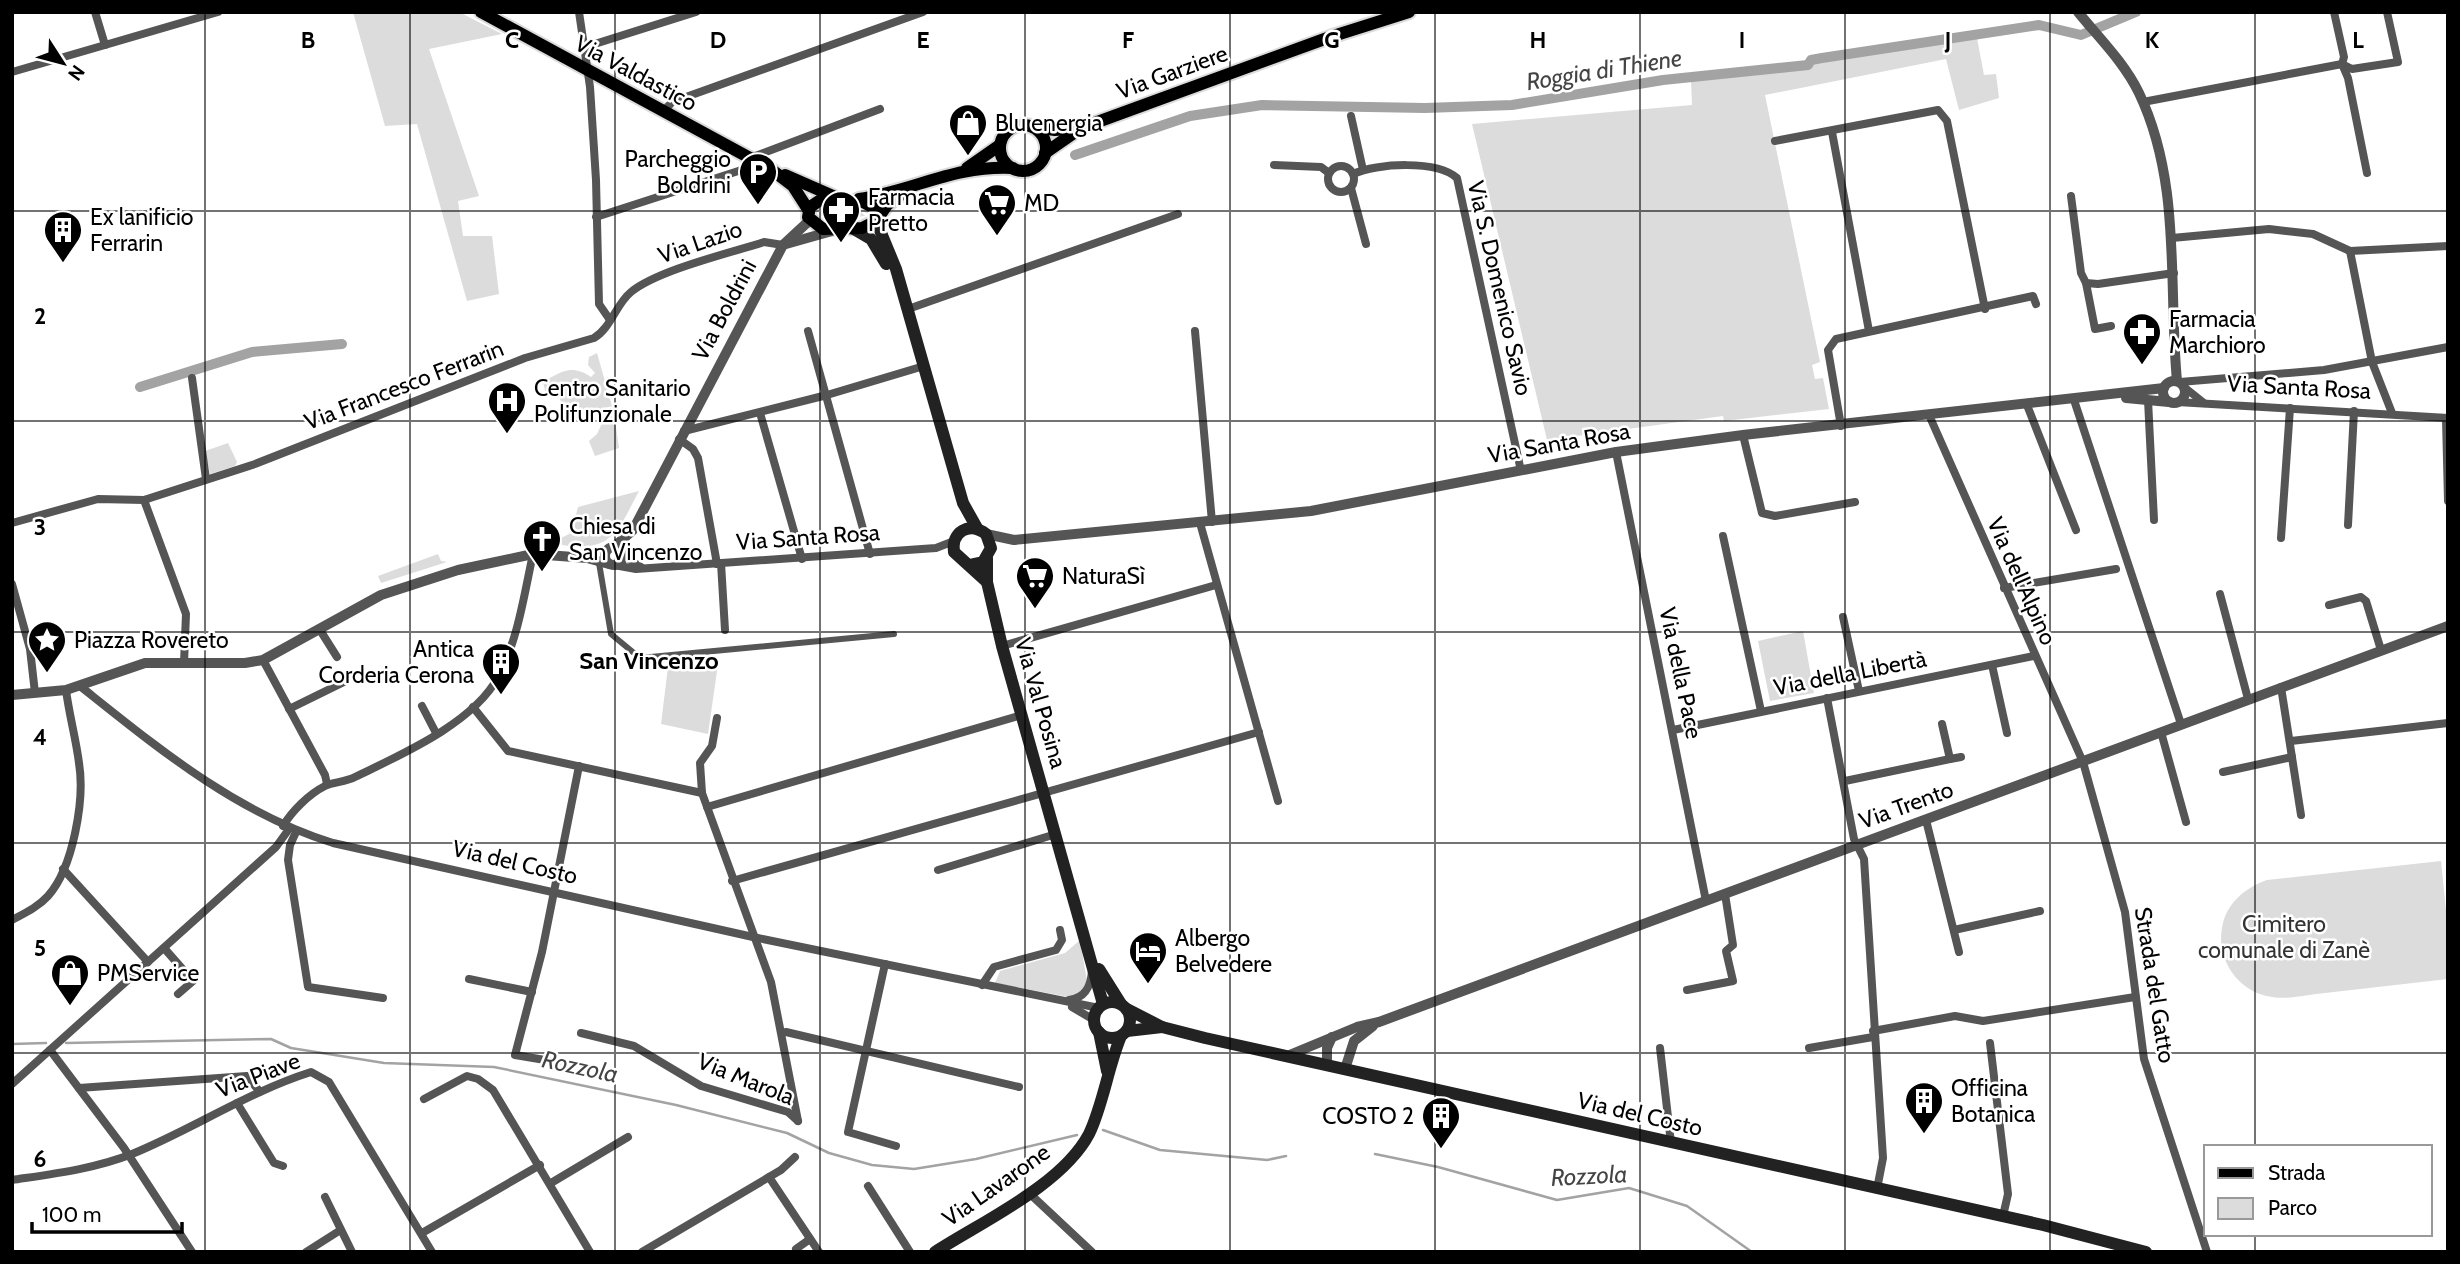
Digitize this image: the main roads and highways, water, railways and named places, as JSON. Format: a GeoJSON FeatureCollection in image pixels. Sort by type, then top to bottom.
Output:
{"type":"FeatureCollection","features":[{"type":"Feature","properties":{"kind":"main road","name":"Via Valdastico"},"geometry":{"type":"LineString","coordinates":[[481,12],[761,164],[846,200],[869,204],[878,220]]}},
{"type":"Feature","properties":{"kind":"main road","name":"Via Garziere"},"geometry":{"type":"LineString","coordinates":[[963,170],[1033,168],[1045,153],[1081,128],[1277,56],[1409,12]]}},
{"type":"Feature","properties":{"kind":"main road","name":"Via Garziere"},"geometry":{"type":"LineString","coordinates":[[809,216],[822,199],[846,200],[914,186],[963,170],[1000,145],[1008,131],[1023,125],[1042,130],[1081,128]]}},
{"type":"Feature","properties":{"kind":"main road"},"geometry":{"type":"LineString","coordinates":[[1032,127],[1042,135],[1045,153]]}},
{"type":"Feature","properties":{"kind":"main road"},"geometry":{"type":"LineString","coordinates":[[1000,145],[1003,159],[1013,169]]}},
{"type":"Feature","properties":{"kind":"main road","name":"Via Valdastico"},"geometry":{"type":"LineString","coordinates":[[761,164],[793,186],[809,216]]}},
{"type":"Feature","properties":{"kind":"main road","name":"Via Garziere"},"geometry":{"type":"LineString","coordinates":[[878,220],[891,201],[914,186]]}},
{"type":"Feature","properties":{"kind":"main road"},"geometry":{"type":"LineString","coordinates":[[809,216],[832,232],[855,229],[878,220]]}},
{"type":"Feature","properties":{"kind":"main road","name":"Via Val Posina"},"geometry":{"type":"LineString","coordinates":[[878,220],[908,309],[963,503],[990,543],[987,582],[1002,646],[1093,960],[1099,1016]]}},
{"type":"Feature","properties":{"kind":"main road","name":"Via Val Posina"},"geometry":{"type":"LineString","coordinates":[[855,229],[875,244],[899,284]]}},
{"type":"Feature","properties":{"kind":"main road","name":"Via Val Posina"},"geometry":{"type":"LineString","coordinates":[[962,530],[963,503]]}},
{"type":"Feature","properties":{"kind":"main road"},"geometry":{"type":"LineString","coordinates":[[981,531],[962,530],[954,541],[957,557],[987,582]]}},
{"type":"Feature","properties":{"kind":"main road"},"geometry":{"type":"LineString","coordinates":[[969,565],[979,564],[988,556]]}},
{"type":"Feature","properties":{"kind":"main road","name":"Via Val Posina"},"geometry":{"type":"LineString","coordinates":[[1093,960],[1124,1007]]}},
{"type":"Feature","properties":{"kind":"main road"},"geometry":{"type":"LineString","coordinates":[[1124,1034],[1130,1020],[1124,1007],[1099,1016],[1109,1038],[1162,1027]]}},
{"type":"Feature","properties":{"kind":"main road","name":"Via del Costo"},"geometry":{"type":"LineString","coordinates":[[1124,1007],[1162,1027],[2003,1216],[2146,1252]]}},
{"type":"Feature","properties":{"kind":"main road","name":"Via Lavarone"},"geometry":{"type":"LineString","coordinates":[[1099,1016],[1107,1072]]}},
{"type":"Feature","properties":{"kind":"main road","name":"Via Lavarone"},"geometry":{"type":"LineString","coordinates":[[935,1252],[1029,1193],[1060,1168],[1089,1133],[1107,1072],[1124,1034]]}},
{"type":"Feature","properties":{"kind":"waterway","name":"Roggia di Thiene"},"geometry":{"type":"LineString","coordinates":[[1075,155],[1190,116],[1262,105],[1425,108],[1512,105],[1663,80],[1808,65],[1811,60],[1822,58],[2039,25],[2081,35],[2136,12]]}},
{"type":"Feature","properties":{"kind":"waterway","name":"Roggia di Thiene"},"geometry":{"type":"LineString","coordinates":[[140,387],[252,352],[342,344]]}},
{"type":"Feature","properties":{"kind":"waterway","name":"Rozzola"},"geometry":{"type":"LineString","coordinates":[[66,1043],[271,1039],[291,1048],[384,1063],[494,1067],[676,1105],[787,1133],[829,1153],[872,1165],[914,1169],[976,1159],[1077,1135]]}},
{"type":"Feature","properties":{"kind":"waterway","name":"Rozzola"},"geometry":{"type":"LineString","coordinates":[[12,1044],[46,1043]]}},
{"type":"Feature","properties":{"kind":"waterway","name":"Rozzola"},"geometry":{"type":"LineString","coordinates":[[1103,1130],[1160,1150],[1267,1160],[1286,1156]]}},
{"type":"Feature","properties":{"kind":"waterway","name":"Rozzola"},"geometry":{"type":"LineString","coordinates":[[1375,1154],[1438,1167],[1557,1200],[1629,1188],[1687,1206],[1752,1252]]}},
{"type":"Feature","properties":{"kind":"place","name":"Blu energia"},"geometry":{"type":"Point","coordinates":[968,157]}},
{"type":"Feature","properties":{"kind":"place","name":"Parcheggio Boldrini"},"geometry":{"type":"Point","coordinates":[758,206]}},
{"type":"Feature","properties":{"kind":"place","name":"MD"},"geometry":{"type":"Point","coordinates":[997,237]}},
{"type":"Feature","properties":{"kind":"place","name":"Farmacia Pretto"},"geometry":{"type":"Point","coordinates":[841,244]}},
{"type":"Feature","properties":{"kind":"place","name":"Ex lanificio Ferrarin"},"geometry":{"type":"Point","coordinates":[63,264]}},
{"type":"Feature","properties":{"kind":"place","name":"Farmacia Marchioro"},"geometry":{"type":"Point","coordinates":[2142,366]}},
{"type":"Feature","properties":{"kind":"place","name":"Centro Sanitario Polifunzionale"},"geometry":{"type":"Point","coordinates":[507,435]}},
{"type":"Feature","properties":{"kind":"place","name":"Chiesa di San Vincenzo"},"geometry":{"type":"Point","coordinates":[542,573]}},
{"type":"Feature","properties":{"kind":"place","name":"NaturaSì"},"geometry":{"type":"Point","coordinates":[1035,610]}},
{"type":"Feature","properties":{"kind":"place","name":"Piazza Rovereto"},"geometry":{"type":"Point","coordinates":[47,674]}},
{"type":"Feature","properties":{"kind":"place","name":"Antica Corderia Cerona"},"geometry":{"type":"Point","coordinates":[501,696]}},
{"type":"Feature","properties":{"kind":"place","name":"Albergo Belvedere"},"geometry":{"type":"Point","coordinates":[1148,985]}},
{"type":"Feature","properties":{"kind":"place","name":"PMService"},"geometry":{"type":"Point","coordinates":[70,1007]}},
{"type":"Feature","properties":{"kind":"place","name":"Officina Botanica"},"geometry":{"type":"Point","coordinates":[1924,1135]}},
{"type":"Feature","properties":{"kind":"place","name":"COSTO 2"},"geometry":{"type":"Point","coordinates":[1441,1150]}},
{"type":"Feature","properties":{"kind":"district","name":"San Vincenzo"},"geometry":{"type":"Point","coordinates":[649,661]}},
{"type":"Feature","properties":{"kind":"park label","name":"Cimitero comunale di Zanè"},"geometry":{"type":"Point","coordinates":[2284,937]}}]}
